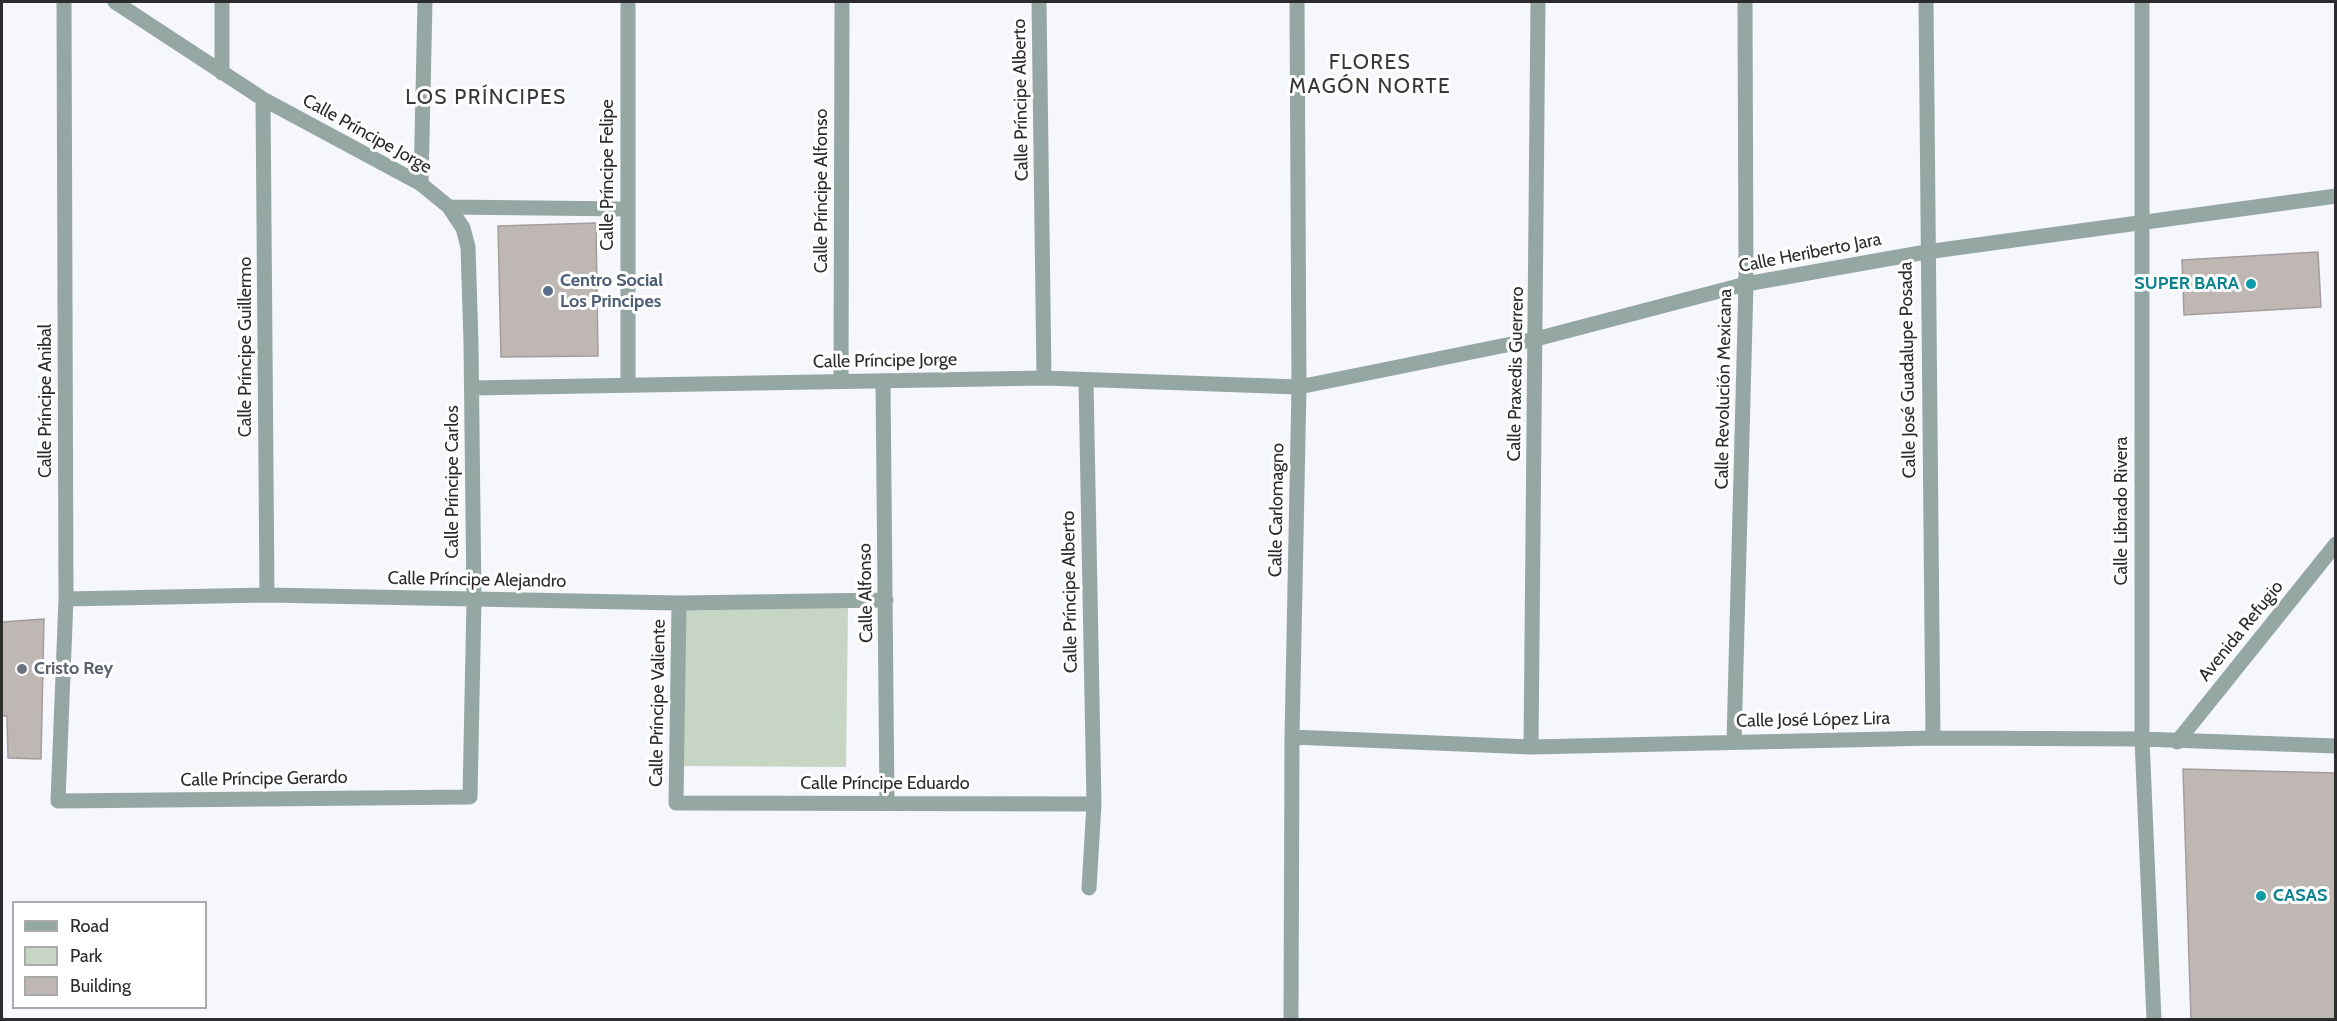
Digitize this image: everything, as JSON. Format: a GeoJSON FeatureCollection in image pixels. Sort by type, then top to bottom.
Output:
{"type":"FeatureCollection","features":[{"type":"Feature","properties":{"kind":"street","name":"Calle Príncipe Anibal"},"geometry":{"type":"LineString","coordinates":[[58,801],[66,599],[64,2]]}},
{"type":"Feature","properties":{"kind":"street","name":"Calle Príncipe Jorge"},"geometry":{"type":"LineString","coordinates":[[115,2],[263,99],[421,184],[449,207]]}},
{"type":"Feature","properties":{"kind":"street"},"geometry":{"type":"LineString","coordinates":[[222,2],[222,73]]}},
{"type":"Feature","properties":{"kind":"street"},"geometry":{"type":"LineString","coordinates":[[421,184],[425,2]]}},
{"type":"Feature","properties":{"kind":"street","name":"Calle Príncipe Felipe"},"geometry":{"type":"LineString","coordinates":[[627,385],[628,2]]}},
{"type":"Feature","properties":{"kind":"street","name":"Calle Príncipe Alfonso"},"geometry":{"type":"LineString","coordinates":[[841,381],[842,2]]}},
{"type":"Feature","properties":{"kind":"street","name":"Calle Príncipe Alberto"},"geometry":{"type":"LineString","coordinates":[[1040,2],[1044,378]]}},
{"type":"Feature","properties":{"kind":"street","name":"Calle Carlomagno"},"geometry":{"type":"LineString","coordinates":[[1291,1020],[1292,737],[1299,387],[1297,2]]}},
{"type":"Feature","properties":{"kind":"street","name":"Calle Praxedis Guerrero"},"geometry":{"type":"LineString","coordinates":[[1531,747],[1538,2]]}},
{"type":"Feature","properties":{"kind":"street","name":"Calle Revolución Mexicana"},"geometry":{"type":"LineString","coordinates":[[1734,741],[1746,284],[1745,2]]}},
{"type":"Feature","properties":{"kind":"street","name":"Calle José Guadalupe Posada"},"geometry":{"type":"LineString","coordinates":[[1926,2],[1926,252],[1933,738]]}},
{"type":"Feature","properties":{"kind":"street","name":"Calle Librado Rivera"},"geometry":{"type":"LineString","coordinates":[[2142,2],[2142,739],[2154,1020]]}},
{"type":"Feature","properties":{"kind":"street","name":"Calle Príncipe Guillermo"},"geometry":{"type":"LineString","coordinates":[[263,99],[267,595]]}},
{"type":"Feature","properties":{"kind":"street","name":"Calle Heriberto Jara"},"geometry":{"type":"LineString","coordinates":[[1299,387],[1536,339],[1746,284],[1926,252],[2336,196]]}},
{"type":"Feature","properties":{"kind":"street"},"geometry":{"type":"LineString","coordinates":[[449,207],[627,209]]}},
{"type":"Feature","properties":{"kind":"street","name":"Calle Príncipe Carlos"},"geometry":{"type":"LineString","coordinates":[[449,207],[463,228],[468,247],[474,600],[470,797]]}},
{"type":"Feature","properties":{"kind":"street","name":"Calle Príncipe Jorge"},"geometry":{"type":"LineString","coordinates":[[472,388],[1044,378],[1299,387]]}},
{"type":"Feature","properties":{"kind":"street","name":"Calle Alfonso"},"geometry":{"type":"LineString","coordinates":[[883,381],[887,804]]}},
{"type":"Feature","properties":{"kind":"street","name":"Calle Príncipe Alberto"},"geometry":{"type":"LineString","coordinates":[[1086,381],[1094,804],[1089,888]]}},
{"type":"Feature","properties":{"kind":"street","name":"Avenida Refugio"},"geometry":{"type":"LineString","coordinates":[[2177,742],[2336,544]]}},
{"type":"Feature","properties":{"kind":"street","name":"Calle Príncipe Alejandro"},"geometry":{"type":"LineString","coordinates":[[66,599],[267,595],[679,603],[886,600]]}},
{"type":"Feature","properties":{"kind":"street","name":"Calle Príncipe Valiente"},"geometry":{"type":"LineString","coordinates":[[676,803],[679,603]]}},
{"type":"Feature","properties":{"kind":"street","name":"Calle José López Lira"},"geometry":{"type":"LineString","coordinates":[[1292,737],[1531,747],[1933,738],[2142,739],[2336,746]]}},
{"type":"Feature","properties":{"kind":"street","name":"Calle Príncipe Gerardo"},"geometry":{"type":"LineString","coordinates":[[58,801],[470,797]]}},
{"type":"Feature","properties":{"kind":"street","name":"Calle Príncipe Eduardo"},"geometry":{"type":"LineString","coordinates":[[676,803],[1094,804]]}},
{"type":"Feature","properties":{"kind":"green space"},"geometry":{"type":"Polygon","coordinates":[[[685,608],[848,608],[846,767],[684,766],[685,608]]]}},
{"type":"Feature","properties":{"kind":"building","name":"Centro Social Los Principes"},"geometry":{"type":"Polygon","coordinates":[[[596,223],[598,356],[501,357],[498,226],[596,223]]]}},
{"type":"Feature","properties":{"kind":"building","name":"SUPER BARA"},"geometry":{"type":"Polygon","coordinates":[[[2318,252],[2321,307],[2184,315],[2182,260],[2318,252]]]}},
{"type":"Feature","properties":{"kind":"building","name":"Cristo Rey"},"geometry":{"type":"Polygon","coordinates":[[[44,619],[41,759],[8,758],[7,716],[2,716],[2,622],[44,619]]]}},
{"type":"Feature","properties":{"kind":"building","name":"CASAS"},"geometry":{"type":"Polygon","coordinates":[[[2183,769],[2336,773],[2336,1020],[2191,1020],[2183,769]]]}},
{"type":"Feature","properties":{"kind":"place","name":"SUPER BARA"},"geometry":{"type":"Point","coordinates":[2251,284]}},
{"type":"Feature","properties":{"kind":"place","name":"Centro Social Los Principes"},"geometry":{"type":"Point","coordinates":[548,291]}},
{"type":"Feature","properties":{"kind":"place","name":"Cristo Rey"},"geometry":{"type":"Point","coordinates":[22,669]}},
{"type":"Feature","properties":{"kind":"place","name":"CASAS"},"geometry":{"type":"Point","coordinates":[2261,896]}},
{"type":"Feature","properties":{"kind":"district","name":"FLORES MAGÓN NORTE"},"geometry":{"type":"Point","coordinates":[1370,75]}},
{"type":"Feature","properties":{"kind":"district","name":"LOS PRÍNCIPES"},"geometry":{"type":"Point","coordinates":[486,98]}}]}
